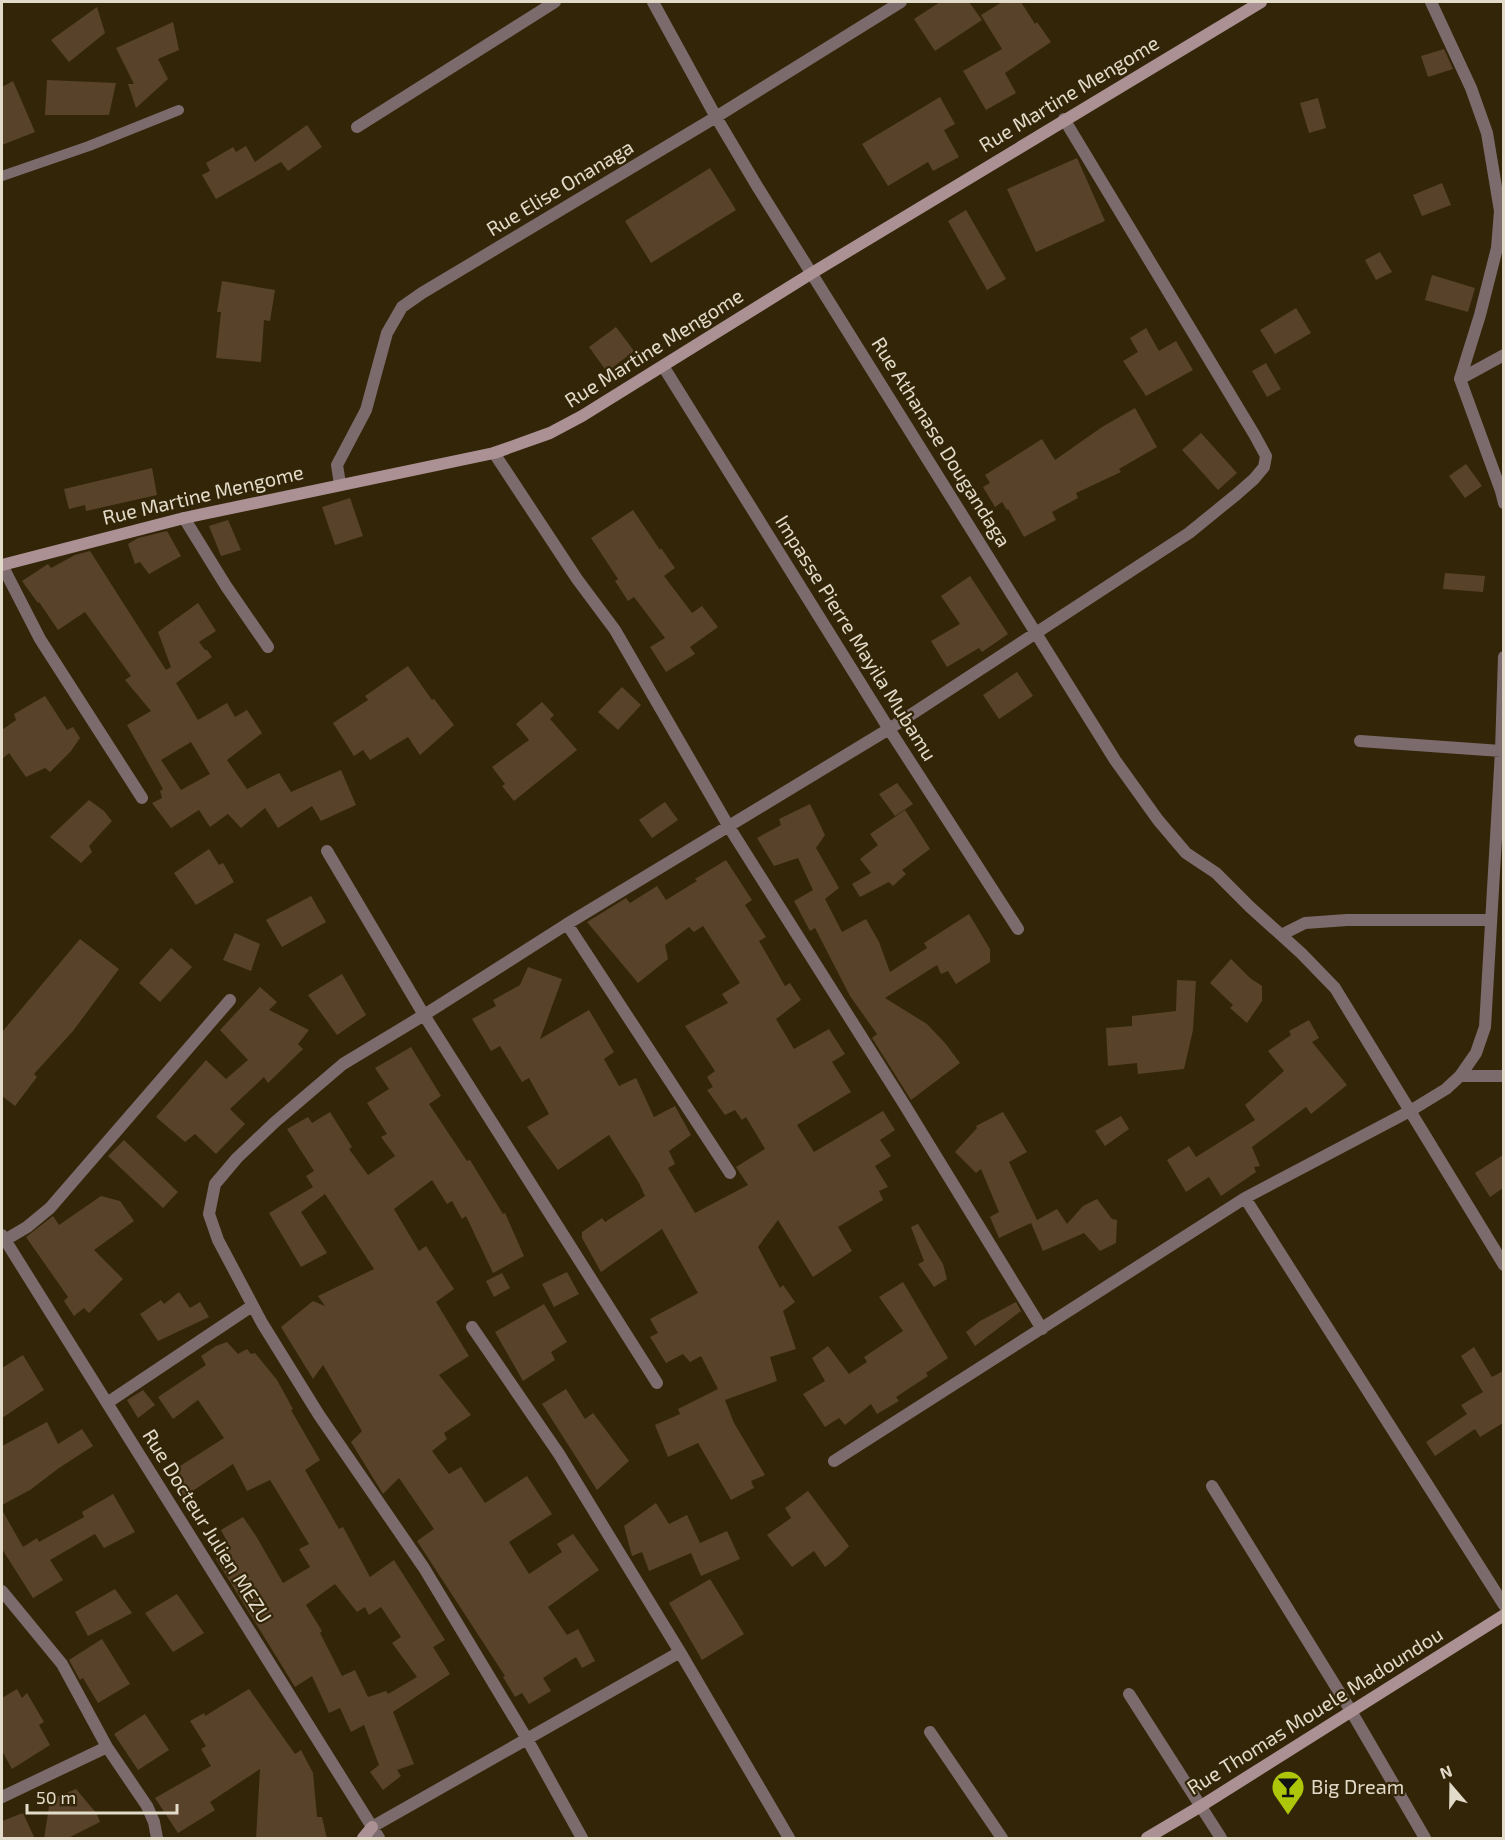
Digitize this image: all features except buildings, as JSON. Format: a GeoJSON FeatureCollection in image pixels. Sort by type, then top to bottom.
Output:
{"type":"FeatureCollection","features":[{"type":"Feature","properties":{"kind":"street"},"geometry":{"type":"LineString","coordinates":[[357,127],[555,2]]}},
{"type":"Feature","properties":{"kind":"street","name":"Rue Athanase Dougandaga"},"geometry":{"type":"LineString","coordinates":[[653,2],[716,117],[1115,760],[1158,820],[1186,853],[1216,873],[1335,988],[1503,1265]]}},
{"type":"Feature","properties":{"kind":"street","name":"Rue Elise Onanaga"},"geometry":{"type":"LineString","coordinates":[[340,484],[338,465],[366,410],[387,333],[402,307],[432,286],[716,117],[901,2]]}},
{"type":"Feature","properties":{"kind":"street","name":"Rue Martine Mengome"},"geometry":{"type":"LineString","coordinates":[[2,565],[184,518],[494,453],[550,433],[582,416],[1064,119],[1261,2]]}},
{"type":"Feature","properties":{"kind":"street"},"geometry":{"type":"LineString","coordinates":[[1431,2],[1467,78],[1487,133],[1500,211],[1497,248],[1480,315],[1460,379],[1503,503]]}},
{"type":"Feature","properties":{"kind":"street"},"geometry":{"type":"LineString","coordinates":[[582,1839],[527,1738],[424,1568],[319,1415],[252,1306],[218,1240],[209,1214],[215,1184],[237,1158],[275,1122],[343,1064],[567,924],[889,729],[1189,533],[1254,479],[1266,461],[1266,456],[1064,119]]}},
{"type":"Feature","properties":{"kind":"street"},"geometry":{"type":"LineString","coordinates":[[1460,379],[1503,355]]}},
{"type":"Feature","properties":{"kind":"street","name":"Impasse Pierre Mayila Mubamu"},"geometry":{"type":"LineString","coordinates":[[663,366],[889,729],[1018,929]]}},
{"type":"Feature","properties":{"kind":"street"},"geometry":{"type":"LineString","coordinates":[[494,453],[615,630],[729,827],[1042,1329]]}},
{"type":"Feature","properties":{"kind":"street"},"geometry":{"type":"LineString","coordinates":[[184,518],[226,586],[268,647]]}},
{"type":"Feature","properties":{"kind":"street"},"geometry":{"type":"LineString","coordinates":[[2,565],[40,639],[142,798]]}},
{"type":"Feature","properties":{"kind":"street"},"geometry":{"type":"LineString","coordinates":[[834,1461],[1245,1198],[1410,1112],[1446,1089],[1460,1076],[1476,1053],[1485,1027],[1501,751],[1503,657]]}},
{"type":"Feature","properties":{"kind":"street"},"geometry":{"type":"LineString","coordinates":[[1360,741],[1501,751]]}},
{"type":"Feature","properties":{"kind":"street"},"geometry":{"type":"LineString","coordinates":[[327,851],[424,1015],[657,1383]]}},
{"type":"Feature","properties":{"kind":"street"},"geometry":{"type":"LineString","coordinates":[[1281,935],[1305,923],[1347,920],[1491,920]]}},
{"type":"Feature","properties":{"kind":"street"},"geometry":{"type":"LineString","coordinates":[[567,924],[730,1173]]}},
{"type":"Feature","properties":{"kind":"street"},"geometry":{"type":"LineString","coordinates":[[3,1238],[27,1227],[50,1208],[230,1000]]}},
{"type":"Feature","properties":{"kind":"street"},"geometry":{"type":"LineString","coordinates":[[1460,1076],[1503,1076]]}},
{"type":"Feature","properties":{"kind":"street"},"geometry":{"type":"LineString","coordinates":[[1245,1198],[1503,1605]]}},
{"type":"Feature","properties":{"kind":"street","name":"Rue Docteur Julien MEZU"},"geometry":{"type":"LineString","coordinates":[[3,1238],[379,1839]]}},
{"type":"Feature","properties":{"kind":"street"},"geometry":{"type":"LineString","coordinates":[[107,1403],[252,1306]]}},
{"type":"Feature","properties":{"kind":"street"},"geometry":{"type":"LineString","coordinates":[[472,1327],[559,1454],[680,1652],[789,1839]]}},
{"type":"Feature","properties":{"kind":"street"},"geometry":{"type":"LineString","coordinates":[[1212,1486],[1351,1711],[1425,1839]]}},
{"type":"Feature","properties":{"kind":"street"},"geometry":{"type":"LineString","coordinates":[[2,1591],[62,1664],[107,1748],[147,1806],[154,1822],[157,1839]]}},
{"type":"Feature","properties":{"kind":"street","name":"Rue Thomas Mouele Madoundou"},"geometry":{"type":"LineString","coordinates":[[1147,1839],[1503,1615]]}},
{"type":"Feature","properties":{"kind":"street"},"geometry":{"type":"LineString","coordinates":[[363,1839],[372,1827],[680,1652]]}},
{"type":"Feature","properties":{"kind":"street"},"geometry":{"type":"LineString","coordinates":[[1129,1694],[1221,1839]]}},
{"type":"Feature","properties":{"kind":"street"},"geometry":{"type":"LineString","coordinates":[[930,1732],[1002,1839]]}},
{"type":"Feature","properties":{"kind":"street"},"geometry":{"type":"LineString","coordinates":[[2,1797],[107,1748]]}},
{"type":"Feature","properties":{"kind":"lane"},"geometry":{"type":"LineString","coordinates":[[2,176],[89,146],[179,110]]}},
{"type":"Feature","properties":{"kind":"place","name":"Big Dream"},"geometry":{"type":"Point","coordinates":[1288,1816]}}]}
